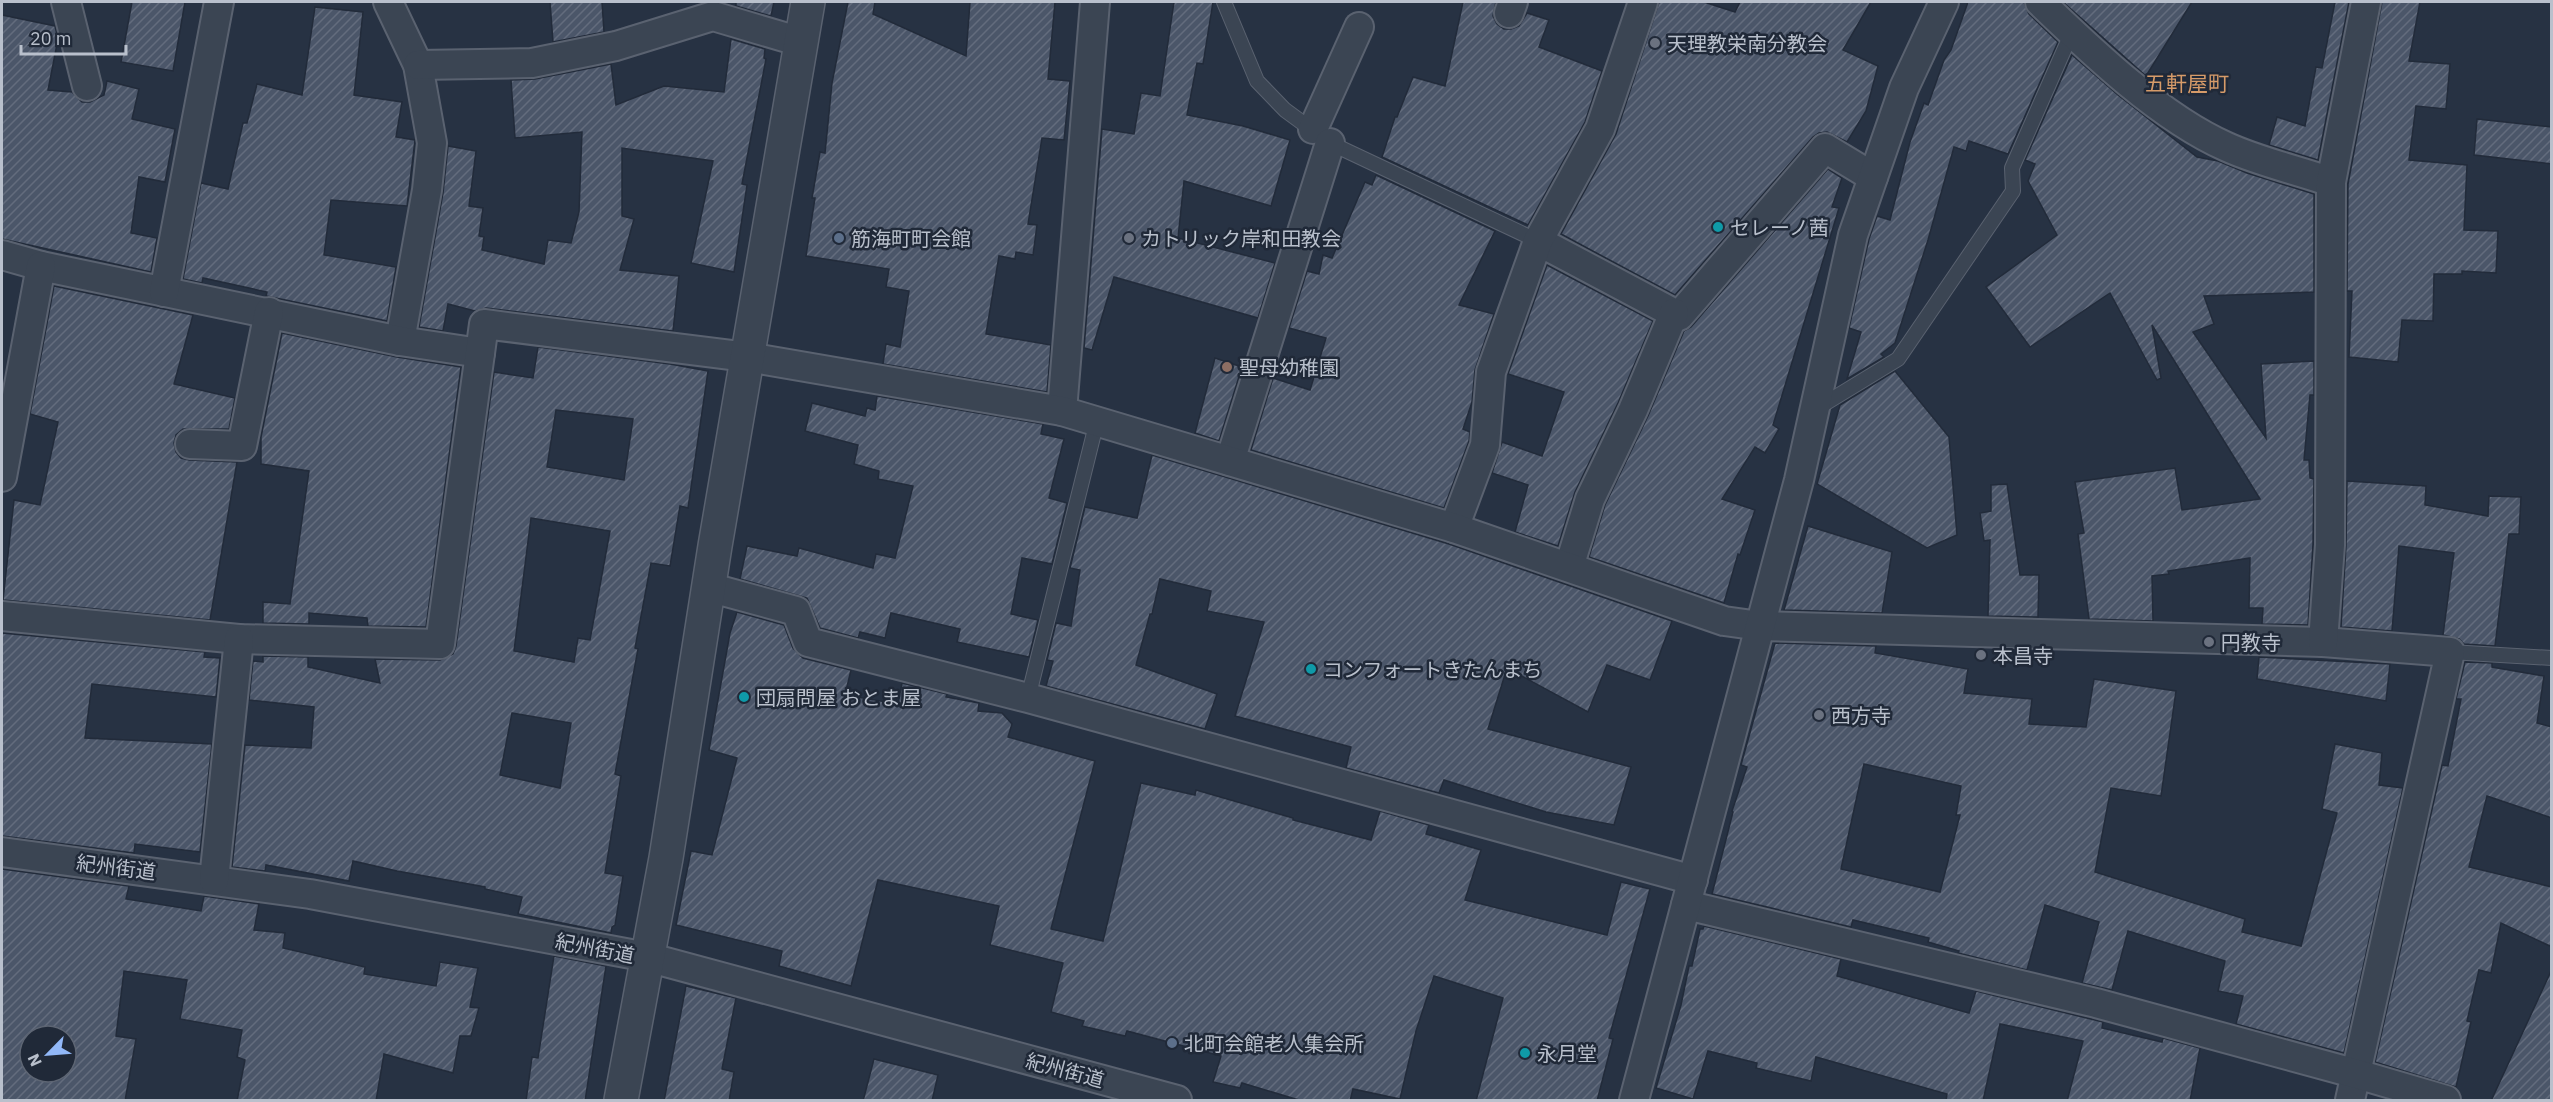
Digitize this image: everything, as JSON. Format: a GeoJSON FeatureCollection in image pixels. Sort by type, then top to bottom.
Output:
{"type":"FeatureCollection","features":[{"type":"Feature","properties":{"kind":"street"},"geometry":{"type":"LineString","coordinates":[[66,2],[87,86]]}},
{"type":"Feature","properties":{"kind":"street"},"geometry":{"type":"LineString","coordinates":[[164,292],[219,2]]}},
{"type":"Feature","properties":{"kind":"street"},"geometry":{"type":"LineString","coordinates":[[388,2],[418,65],[432,144],[427,190],[400,341]]}},
{"type":"Feature","properties":{"kind":"street"},"geometry":{"type":"LineString","coordinates":[[621,1101],[666,858],[708,587],[808,2]]}},
{"type":"Feature","properties":{"kind":"street"},"geometry":{"type":"LineString","coordinates":[[1062,411],[1095,2]]}},
{"type":"Feature","properties":{"kind":"street"},"geometry":{"type":"LineString","coordinates":[[1635,1101],[1799,480],[1852,235],[1904,88],[1944,2]]}},
{"type":"Feature","properties":{"kind":"street"},"geometry":{"type":"LineString","coordinates":[[2040,2],[2072,33],[2173,117],[2227,147],[2331,182]]}},
{"type":"Feature","properties":{"kind":"street"},"geometry":{"type":"LineString","coordinates":[[2323,642],[2330,545],[2331,182],[2366,2]]}},
{"type":"Feature","properties":{"kind":"street"},"geometry":{"type":"LineString","coordinates":[[1454,528],[1485,445],[1491,372],[1538,241],[1600,129],[1634,4]]}},
{"type":"Feature","properties":{"kind":"street"},"geometry":{"type":"LineString","coordinates":[[418,65],[532,63],[616,46],[713,16],[801,42]]}},
{"type":"Feature","properties":{"kind":"street"},"geometry":{"type":"LineString","coordinates":[[1230,461],[1322,136],[1359,27]]}},
{"type":"Feature","properties":{"kind":"street"},"geometry":{"type":"LineString","coordinates":[[1538,241],[1679,316],[1826,148],[1873,177]]}},
{"type":"Feature","properties":{"kind":"street"},"geometry":{"type":"LineString","coordinates":[[2,255],[41,266],[400,341],[480,353]]}},
{"type":"Feature","properties":{"kind":"street"},"geometry":{"type":"LineString","coordinates":[[3,463],[41,266]]}},
{"type":"Feature","properties":{"kind":"street"},"geometry":{"type":"LineString","coordinates":[[190,444],[242,446],[268,312]]}},
{"type":"Feature","properties":{"kind":"street"},"geometry":{"type":"LineString","coordinates":[[1569,567],[1590,499],[1633,410],[1674,313]]}},
{"type":"Feature","properties":{"kind":"street"},"geometry":{"type":"LineString","coordinates":[[2,616],[239,639],[441,644],[484,324],[747,357],[1062,411],[1454,528],[1724,621],[1760,626],[2323,642],[2450,652],[2353,1087]]}},
{"type":"Feature","properties":{"kind":"street"},"geometry":{"type":"LineString","coordinates":[[708,587],[796,611],[808,642],[1028,698],[1689,893],[2096,1003],[2353,1087],[2446,1101]]}},
{"type":"Feature","properties":{"kind":"street"},"geometry":{"type":"LineString","coordinates":[[214,880],[239,639]]}},
{"type":"Feature","properties":{"kind":"street","name":"紀州街道"},"geometry":{"type":"LineString","coordinates":[[2,852],[310,894],[647,957],[1177,1101]]}},
{"type":"Feature","properties":{"kind":"lane"},"geometry":{"type":"LineString","coordinates":[[1224,2],[1257,81],[1285,110],[1322,136],[1538,241]]}},
{"type":"Feature","properties":{"kind":"lane"},"geometry":{"type":"LineString","coordinates":[[1814,411],[1898,359],[2013,191],[2012,168],[2072,33]]}},
{"type":"Feature","properties":{"kind":"lane"},"geometry":{"type":"LineString","coordinates":[[1028,698],[1097,421]]}},
{"type":"Feature","properties":{"kind":"lane"},"geometry":{"type":"LineString","coordinates":[[2450,652],[2552,658]]}},
{"type":"Feature","properties":{"kind":"building"},"geometry":{"type":"Polygon","coordinates":[[[132,2],[185,2],[173,71],[121,62],[132,2]]]}},
{"type":"Feature","properties":{"kind":"building"},"geometry":{"type":"Polygon","coordinates":[[[550,2],[602,2],[604,32],[553,42],[550,2]]]}},
{"type":"Feature","properties":{"kind":"building"},"geometry":{"type":"Polygon","coordinates":[[[736,2],[774,2],[771,16],[736,6],[736,2]]]}},
{"type":"Feature","properties":{"kind":"building"},"geometry":{"type":"Polygon","coordinates":[[[848,2],[875,2],[873,14],[966,56],[970,2],[1055,2],[1048,79],[1070,81],[1064,140],[1042,138],[1028,224],[1037,225],[1033,255],[1016,252],[1015,259],[999,256],[986,334],[1051,345],[1047,392],[883,364],[886,344],[900,347],[909,291],[886,287],[889,269],[806,256],[815,198],[812,198],[820,152],[825,153],[832,83],[848,2]]]}},
{"type":"Feature","properties":{"kind":"building"},"geometry":{"type":"Polygon","coordinates":[[[1174,2],[1213,2],[1203,64],[1197,63],[1187,115],[1243,126],[1290,140],[1271,206],[1184,181],[1178,238],[1275,263],[1258,318],[1114,277],[1092,350],[1084,348],[1102,129],[1134,134],[1141,93],[1160,96],[1174,2]]]}},
{"type":"Feature","properties":{"kind":"building"},"geometry":{"type":"Polygon","coordinates":[[[1463,2],[1496,2],[1493,16],[1497,24],[1504,29],[1519,26],[1527,13],[1549,20],[1539,47],[1602,71],[1585,122],[1528,225],[1382,157],[1395,117],[1397,117],[1413,77],[1445,86],[1463,2]]]}},
{"type":"Feature","properties":{"kind":"building"},"geometry":{"type":"Polygon","coordinates":[[[1659,2],[1704,2],[1735,12],[1740,2],[1871,2],[1843,50],[1878,66],[1866,111],[1847,142],[1827,132],[1813,137],[1675,295],[1561,234],[1616,134],[1659,2]]]}},
{"type":"Feature","properties":{"kind":"building"},"geometry":{"type":"Polygon","coordinates":[[[1968,2],[2024,2],[2029,14],[2058,42],[2008,154],[1969,141],[1966,151],[1954,147],[1928,240],[1895,343],[1881,354],[1884,357],[1847,379],[1861,332],[1849,328],[1869,239],[1877,216],[1890,220],[1910,142],[1924,103],[1928,105],[1944,60],[1951,50],[1968,2]]]}},
{"type":"Feature","properties":{"kind":"building"},"geometry":{"type":"Polygon","coordinates":[[[2063,2],[2192,2],[2146,76],[2063,2]]]}},
{"type":"Feature","properties":{"kind":"building"},"geometry":{"type":"Polygon","coordinates":[[[2335,2],[2349,2],[2318,160],[2269,145],[2277,117],[2305,126],[2316,67],[2322,68],[2335,2]]]}},
{"type":"Feature","properties":{"kind":"building"},"geometry":{"type":"Polygon","coordinates":[[[2382,2],[2420,2],[2409,61],[2450,64],[2446,109],[2416,106],[2409,160],[2467,165],[2464,230],[2498,231],[2496,273],[2462,271],[2462,274],[2434,274],[2433,321],[2402,320],[2398,362],[2349,357],[2352,291],[2347,291],[2348,184],[2382,2]]]}},
{"type":"Feature","properties":{"kind":"building"},"geometry":{"type":"Polygon","coordinates":[[[315,7],[363,12],[354,95],[402,102],[396,137],[415,140],[407,206],[331,200],[324,255],[396,267],[387,321],[266,296],[267,292],[203,278],[202,283],[183,279],[201,183],[228,189],[243,123],[247,123],[257,84],[302,95],[315,7]]]}},
{"type":"Feature","properties":{"kind":"building"},"geometry":{"type":"Polygon","coordinates":[[[2,15],[55,26],[58,39],[48,90],[72,92],[82,102],[90,102],[104,95],[107,81],[139,89],[132,119],[175,129],[165,182],[139,177],[131,233],[157,238],[151,272],[2,239],[2,15]]]}},
{"type":"Feature","properties":{"kind":"building"},"geometry":{"type":"Polygon","coordinates":[[[731,39],[765,49],[764,58],[766,59],[742,184],[747,185],[734,272],[691,263],[713,161],[622,148],[622,216],[634,219],[620,270],[679,276],[673,331],[486,308],[475,311],[448,304],[443,331],[419,327],[443,193],[448,146],[476,151],[469,206],[483,208],[479,236],[484,237],[482,250],[544,264],[548,240],[571,243],[579,212],[582,132],[515,138],[511,80],[535,79],[611,64],[616,105],[664,86],[724,92],[731,39]]]}},
{"type":"Feature","properties":{"kind":"building"},"geometry":{"type":"Polygon","coordinates":[[[2072,55],[2118,95],[2197,157],[2218,161],[2247,173],[2314,194],[2314,292],[2204,296],[2214,324],[2193,332],[2266,438],[2261,364],[2314,361],[2314,395],[2310,395],[2304,460],[2309,460],[2310,478],[2314,479],[2308,625],[2262,624],[2263,608],[2249,608],[2250,558],[2168,571],[2169,574],[2152,576],[2153,621],[2089,619],[2078,534],[2084,533],[2075,482],[2175,468],[2182,510],[2260,499],[2152,325],[2161,378],[2157,380],[2110,293],[2030,347],[1986,287],[2057,235],[2028,181],[2035,164],[2025,160],[2072,55]]]}},
{"type":"Feature","properties":{"kind":"building"},"geometry":{"type":"Polygon","coordinates":[[[2477,119],[2552,127],[2552,164],[2474,155],[2477,119]]]}},
{"type":"Feature","properties":{"kind":"building"},"geometry":{"type":"Polygon","coordinates":[[[1828,169],[1842,178],[1832,207],[1839,208],[1773,425],[1779,429],[1765,453],[1755,447],[1722,499],[1755,510],[1740,555],[1738,554],[1724,603],[1589,557],[1605,505],[1648,416],[1684,331],[1691,327],[1828,169]]]}},
{"type":"Feature","properties":{"kind":"building"},"geometry":{"type":"Polygon","coordinates":[[[1376,175],[1495,231],[1459,305],[1494,314],[1475,370],[1472,402],[1463,429],[1470,432],[1469,441],[1444,508],[1251,450],[1273,378],[1310,390],[1326,338],[1289,328],[1307,271],[1319,274],[1323,255],[1332,258],[1365,182],[1372,185],[1376,175]]]}},
{"type":"Feature","properties":{"kind":"building"},"geometry":{"type":"Polygon","coordinates":[[[1547,265],[1653,321],[1618,403],[1575,492],[1558,546],[1515,532],[1528,485],[1492,473],[1502,442],[1542,456],[1564,392],[1508,374],[1547,265]]]}},
{"type":"Feature","properties":{"kind":"building"},"geometry":{"type":"Polygon","coordinates":[[[54,286],[193,315],[174,384],[235,398],[229,429],[183,429],[176,435],[174,443],[176,452],[181,458],[237,462],[210,620],[3,600],[14,500],[40,505],[58,422],[30,414],[54,286]]]}},
{"type":"Feature","properties":{"kind":"building"},"geometry":{"type":"Polygon","coordinates":[[[282,333],[397,357],[461,367],[426,627],[368,626],[367,618],[309,613],[309,624],[263,623],[263,602],[290,604],[309,471],[261,464],[261,437],[282,333]]]}},
{"type":"Feature","properties":{"kind":"building"},"geometry":{"type":"Polygon","coordinates":[[[538,347],[708,371],[688,508],[680,506],[670,566],[651,563],[635,648],[638,649],[615,774],[621,776],[605,873],[623,876],[615,925],[611,933],[518,914],[522,897],[485,889],[485,887],[353,861],[349,881],[266,865],[265,871],[232,867],[245,745],[311,748],[314,707],[249,700],[253,661],[263,662],[263,656],[308,657],[308,667],[380,683],[375,659],[440,660],[453,654],[456,646],[494,372],[533,378],[538,347]],[[556,410],[547,467],[624,480],[633,419],[556,410]],[[531,518],[514,651],[574,662],[578,638],[590,640],[610,531],[531,518]],[[512,713],[500,775],[560,788],[571,723],[512,713]]]}},
{"type":"Feature","properties":{"kind":"building"},"geometry":{"type":"Polygon","coordinates":[[[1215,358],[1242,367],[1219,441],[1195,433],[1215,358]]]}},
{"type":"Feature","properties":{"kind":"building"},"geometry":{"type":"Polygon","coordinates":[[[1895,371],[1949,437],[1957,535],[1927,548],[1817,484],[1840,405],[1895,371]]]}},
{"type":"Feature","properties":{"kind":"building"},"geometry":{"type":"Polygon","coordinates":[[[877,396],[1043,424],[1041,434],[1064,439],[1049,498],[1067,503],[1052,564],[1022,558],[1011,614],[1038,620],[1029,657],[957,642],[960,629],[891,613],[885,638],[860,632],[858,638],[820,628],[807,598],[740,579],[747,546],[797,556],[799,548],[873,568],[876,554],[895,558],[913,486],[878,479],[879,471],[854,464],[858,445],[805,431],[812,403],[865,416],[867,408],[875,410],[877,396]]]}},
{"type":"Feature","properties":{"kind":"building"},"geometry":{"type":"Polygon","coordinates":[[[1152,455],[1449,544],[1672,621],[1650,680],[1607,665],[1588,712],[1507,668],[1488,729],[1631,767],[1614,825],[1546,812],[1444,780],[1439,793],[1346,768],[1351,747],[1235,716],[1264,622],[1207,611],[1211,591],[1160,579],[1136,665],[1217,694],[1205,729],[1046,686],[1053,661],[1047,660],[1056,623],[1071,626],[1080,570],[1070,568],[1085,507],[1137,518],[1152,455]]]}},
{"type":"Feature","properties":{"kind":"building"},"geometry":{"type":"Polygon","coordinates":[[[2347,481],[2426,486],[2425,505],[2488,516],[2489,496],[2521,497],[2519,534],[2509,534],[2495,646],[2464,644],[2459,639],[2443,635],[2454,553],[2399,546],[2392,631],[2341,627],[2347,481]]]}},
{"type":"Feature","properties":{"kind":"building"},"geometry":{"type":"Polygon","coordinates":[[[2007,484],[2020,575],[2039,575],[2038,617],[1988,616],[1990,540],[1984,541],[1980,513],[1991,511],[1991,485],[2007,484]]]}},
{"type":"Feature","properties":{"kind":"building"},"geometry":{"type":"Polygon","coordinates":[[[1808,526],[1892,552],[1882,613],[1784,610],[1808,526]]]}},
{"type":"Feature","properties":{"kind":"building"},"geometry":{"type":"Polygon","coordinates":[[[737,612],[784,625],[793,648],[803,658],[851,670],[845,695],[898,704],[902,683],[947,694],[946,697],[979,703],[978,711],[1002,713],[1012,724],[1008,737],[1095,761],[1051,929],[1103,941],[1141,783],[1195,795],[1196,790],[1293,818],[1293,820],[1371,840],[1380,811],[1429,825],[1426,834],[1481,850],[1465,900],[1607,935],[1621,882],[1650,889],[1609,1038],[1613,1039],[1597,1101],[1476,1101],[1503,998],[1434,976],[1416,1031],[1400,1099],[1353,1089],[1350,1101],[1302,1101],[1242,1083],[1240,1088],[1213,1082],[1221,1056],[1127,1031],[1125,1036],[1082,1026],[1084,1021],[1051,1012],[1063,963],[990,945],[999,906],[878,880],[851,986],[779,966],[782,951],[676,925],[691,851],[712,855],[737,758],[709,750],[730,633],[737,612]]]}},
{"type":"Feature","properties":{"kind":"building"},"geometry":{"type":"Polygon","coordinates":[[[2,633],[205,652],[204,657],[220,658],[216,697],[92,684],[85,738],[212,744],[200,852],[135,844],[134,853],[2,836],[2,633]]]}},
{"type":"Feature","properties":{"kind":"building"},"geometry":{"type":"Polygon","coordinates":[[[1775,643],[1876,646],[1875,653],[1968,669],[1964,693],[2032,699],[2029,724],[2086,727],[2094,679],[2176,691],[2161,796],[2111,788],[2095,872],[2245,919],[2242,932],[2301,946],[2337,813],[2322,809],[2335,744],[2382,753],[2379,785],[2403,788],[2344,1053],[2236,1024],[2243,996],[2218,991],[2225,961],[2128,931],[2112,990],[2082,983],[2099,922],[2045,905],[2027,970],[1958,953],[1959,951],[1928,942],[1929,938],[1853,920],[1851,927],[1712,894],[1732,811],[1747,767],[1741,765],[1775,643]],[[1864,764],[1841,869],[1940,892],[1960,815],[1956,815],[1961,786],[1864,764]]]}},
{"type":"Feature","properties":{"kind":"building"},"geometry":{"type":"Polygon","coordinates":[[[2259,657],[2390,664],[2386,701],[2257,679],[2259,657]]]}},
{"type":"Feature","properties":{"kind":"building"},"geometry":{"type":"Polygon","coordinates":[[[2465,662],[2492,663],[2492,667],[2544,676],[2537,723],[2552,727],[2552,818],[2487,796],[2469,867],[2552,887],[2552,947],[2501,923],[2491,973],[2479,970],[2467,1021],[2471,1022],[2456,1087],[2375,1062],[2442,765],[2448,766],[2461,699],[2456,699],[2465,662]]]}},
{"type":"Feature","properties":{"kind":"building"},"geometry":{"type":"Polygon","coordinates":[[[2,869],[129,886],[126,899],[201,911],[204,896],[259,904],[254,930],[285,933],[283,948],[365,967],[364,974],[436,986],[440,962],[478,968],[470,1007],[479,1008],[471,1036],[460,1036],[453,1073],[384,1054],[376,1101],[237,1101],[245,1060],[237,1057],[242,1030],[180,1019],[187,980],[124,971],[116,1036],[136,1039],[125,1101],[2,1101],[2,869]]]}},
{"type":"Feature","properties":{"kind":"building"},"geometry":{"type":"Polygon","coordinates":[[[1704,926],[1841,959],[1837,976],[1969,1013],[1976,991],[2103,1022],[2102,1028],[2162,1042],[2163,1038],[2200,1048],[2190,1101],[2067,1101],[2083,1041],[2000,1024],[1983,1101],[1946,1101],[1947,1094],[1816,1057],[1811,1081],[1756,1068],[1757,1063],[1708,1051],[1693,1099],[1656,1088],[1681,1005],[1689,966],[1692,966],[1700,929],[1704,926]]]}},
{"type":"Feature","properties":{"kind":"building"},"geometry":{"type":"Polygon","coordinates":[[[554,956],[606,966],[585,1101],[526,1101],[532,1057],[538,1058],[554,956]]]}},
{"type":"Feature","properties":{"kind":"building"},"geometry":{"type":"Polygon","coordinates":[[[2552,969],[2552,1101],[2491,1101],[2552,969]]]}},
{"type":"Feature","properties":{"kind":"building"},"geometry":{"type":"Polygon","coordinates":[[[686,986],[736,998],[722,1069],[734,1072],[729,1101],[664,1101],[686,986]]]}},
{"type":"Feature","properties":{"kind":"building"},"geometry":{"type":"Polygon","coordinates":[[[874,1059],[938,1075],[932,1101],[863,1101],[874,1059]]]}},
{"type":"Feature","properties":{"kind":"place","name":"天理教栄南分教会"},"geometry":{"type":"Point","coordinates":[1655,43]}},
{"type":"Feature","properties":{"kind":"place","name":"セレーノ茜"},"geometry":{"type":"Point","coordinates":[1718,227]}},
{"type":"Feature","properties":{"kind":"place","name":"筋海町町会館"},"geometry":{"type":"Point","coordinates":[839,238]}},
{"type":"Feature","properties":{"kind":"place","name":"カトリック岸和田教会"},"geometry":{"type":"Point","coordinates":[1129,238]}},
{"type":"Feature","properties":{"kind":"place","name":"聖母幼稚園"},"geometry":{"type":"Point","coordinates":[1227,367]}},
{"type":"Feature","properties":{"kind":"place","name":"円教寺"},"geometry":{"type":"Point","coordinates":[2209,642]}},
{"type":"Feature","properties":{"kind":"place","name":"本昌寺"},"geometry":{"type":"Point","coordinates":[1981,655]}},
{"type":"Feature","properties":{"kind":"place","name":"コンフォートきたんまち"},"geometry":{"type":"Point","coordinates":[1311,669]}},
{"type":"Feature","properties":{"kind":"place","name":"団扇問屋 おとま屋"},"geometry":{"type":"Point","coordinates":[744,697]}},
{"type":"Feature","properties":{"kind":"place","name":"西方寺"},"geometry":{"type":"Point","coordinates":[1819,715]}},
{"type":"Feature","properties":{"kind":"place","name":"北町会館老人集会所"},"geometry":{"type":"Point","coordinates":[1172,1043]}},
{"type":"Feature","properties":{"kind":"place","name":"永月堂"},"geometry":{"type":"Point","coordinates":[1525,1053]}},
{"type":"Feature","properties":{"kind":"district","name":"五軒屋町"},"geometry":{"type":"Point","coordinates":[2187,83]}}]}
